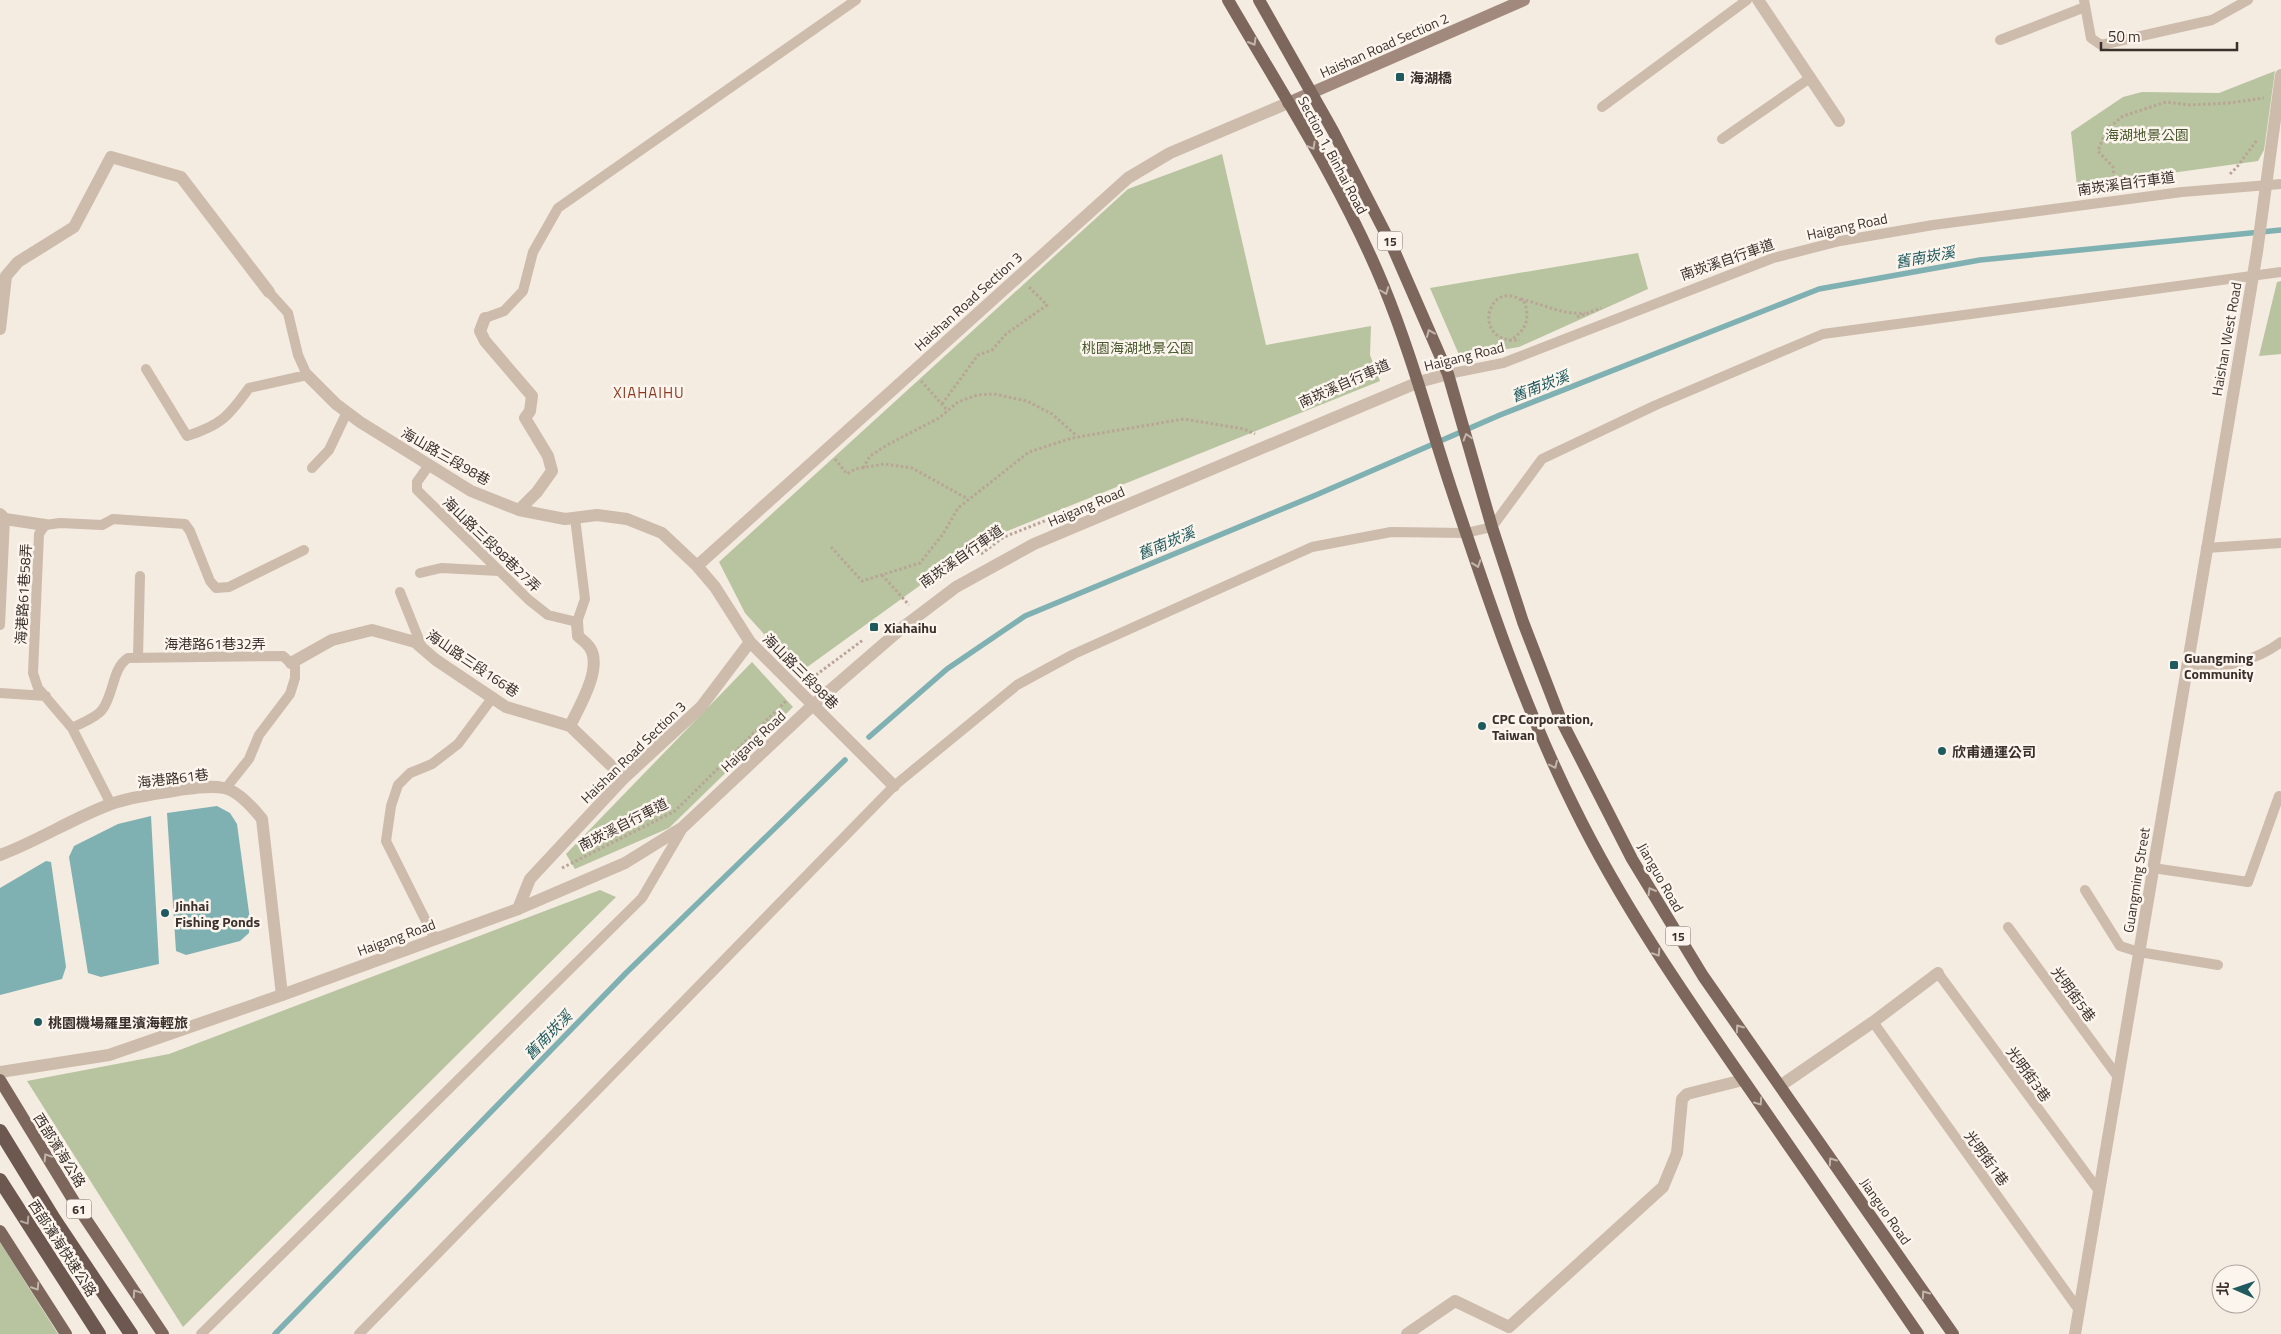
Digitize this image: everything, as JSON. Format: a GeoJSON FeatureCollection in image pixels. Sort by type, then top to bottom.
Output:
{"type":"FeatureCollection","features":[{"type":"Feature","properties":{"kind":"highway","name":"西部濱海快速公路"},"geometry":{"type":"LineString","coordinates":[[0,1131],[54,1219],[131,1334]]}},
{"type":"Feature","properties":{"kind":"highway","name":"西部濱海快速公路"},"geometry":{"type":"LineString","coordinates":[[0,1180],[98,1334]]}},
{"type":"Feature","properties":{"kind":"main road","name":"Section 1, Binhai Road"},"geometry":{"type":"LineString","coordinates":[[1228,0],[1340,195],[1383,285],[1419,382],[1466,533]]}},
{"type":"Feature","properties":{"kind":"main road","name":"Section 1, Binhai Road"},"geometry":{"type":"LineString","coordinates":[[1258,0],[1333,131],[1393,248],[1448,374],[1484,495]]}},
{"type":"Feature","properties":{"kind":"main road","name":"Haishan Road Section 2"},"geometry":{"type":"LineString","coordinates":[[1288,103],[1524,0]]}},
{"type":"Feature","properties":{"kind":"main road","name":"Jianguo Road"},"geometry":{"type":"LineString","coordinates":[[1484,495],[1492,527],[1523,622],[1560,718],[1632,859],[1702,976],[1953,1334]]}},
{"type":"Feature","properties":{"kind":"main road","name":"15"},"geometry":{"type":"LineString","coordinates":[[1466,533],[1519,683],[1538,730],[1574,808],[1607,870],[1645,934],[1918,1334]]}},
{"type":"Feature","properties":{"kind":"main road","name":"西部濱海公路"},"geometry":{"type":"LineString","coordinates":[[0,1080],[75,1202],[163,1334]]}},
{"type":"Feature","properties":{"kind":"main road"},"geometry":{"type":"LineString","coordinates":[[0,1231],[66,1334]]}},
{"type":"Feature","properties":{"kind":"street"},"geometry":{"type":"LineString","coordinates":[[1758,0],[1839,121]]}},
{"type":"Feature","properties":{"kind":"street"},"geometry":{"type":"LineString","coordinates":[[2266,186],[2281,75]]}},
{"type":"Feature","properties":{"kind":"street","name":"Haishan Road Section 3"},"geometry":{"type":"LineString","coordinates":[[697,566],[1128,178],[1170,153],[1288,103]]}},
{"type":"Feature","properties":{"kind":"street"},"geometry":{"type":"LineString","coordinates":[[0,329],[6,276],[18,262],[74,227],[110,157],[181,177],[269,292]]}},
{"type":"Feature","properties":{"kind":"street","name":"Haishan West Road"},"geometry":{"type":"LineString","coordinates":[[2226,431],[2257,252],[2266,186]]}},
{"type":"Feature","properties":{"kind":"street"},"geometry":{"type":"LineString","coordinates":[[484,318],[480,331],[485,341],[532,396],[530,411],[525,418],[548,456],[552,471],[537,492],[519,510]]}},
{"type":"Feature","properties":{"kind":"street","name":"Haigang Road"},"geometry":{"type":"LineString","coordinates":[[0,1072],[109,1055],[282,995],[518,909],[625,863],[683,827],[813,705],[902,628],[956,587],[1034,544],[1419,382],[1448,374]]}},
{"type":"Feature","properties":{"kind":"street","name":"海山路三段98巷"},"geometry":{"type":"LineString","coordinates":[[307,375],[346,412],[360,422],[471,491],[519,510],[565,519],[597,515],[627,519],[662,533],[697,566],[715,587],[750,642],[894,786]]}},
{"type":"Feature","properties":{"kind":"street","name":"Guangming Street"},"geometry":{"type":"LineString","coordinates":[[2075,1334],[2226,431]]}},
{"type":"Feature","properties":{"kind":"street"},"geometry":{"type":"LineString","coordinates":[[2,517],[45,526]]}},
{"type":"Feature","properties":{"kind":"street"},"geometry":{"type":"LineString","coordinates":[[570,726],[590,682],[594,664],[591,648],[578,636],[577,622]]}},
{"type":"Feature","properties":{"kind":"street","name":"海山路三段166巷"},"geometry":{"type":"LineString","coordinates":[[291,663],[332,640],[372,630],[415,642],[506,706],[570,726],[624,778]]}},
{"type":"Feature","properties":{"kind":"street","name":"Haishan Road Section 3"},"geometry":{"type":"LineString","coordinates":[[530,880],[624,778],[701,707],[750,642]]}},
{"type":"Feature","properties":{"kind":"street","name":"海港路61巷"},"geometry":{"type":"LineString","coordinates":[[0,855],[24,846],[48,832],[111,804],[143,796],[186,789],[204,787],[226,788],[252,806],[262,819],[282,995]]}},
{"type":"Feature","properties":{"kind":"street"},"geometry":{"type":"LineString","coordinates":[[518,909],[530,880]]}},
{"type":"Feature","properties":{"kind":"street"},"geometry":{"type":"LineString","coordinates":[[1780,1086],[1873,1022],[1938,972]]}},
{"type":"Feature","properties":{"kind":"street"},"geometry":{"type":"LineString","coordinates":[[1407,1334],[1455,1301],[1509,1327],[1663,1187],[1677,1153],[1682,1099],[1687,1094],[1743,1080]]}},
{"type":"Feature","properties":{"kind":"lane"},"geometry":{"type":"LineString","coordinates":[[484,318],[504,311],[523,291],[533,252],[558,208],[856,0]]}},
{"type":"Feature","properties":{"kind":"lane"},"geometry":{"type":"LineString","coordinates":[[1602,107],[1747,0]]}},
{"type":"Feature","properties":{"kind":"lane"},"geometry":{"type":"LineString","coordinates":[[2000,40],[2084,3],[2091,38],[2101,45],[2212,20],[2248,0]]}},
{"type":"Feature","properties":{"kind":"lane"},"geometry":{"type":"LineString","coordinates":[[1722,139],[1810,78]]}},
{"type":"Feature","properties":{"kind":"lane","name":"Haigang Road"},"geometry":{"type":"LineString","coordinates":[[1448,374],[1503,363],[1773,258],[1840,241],[1933,224],[2182,192],[2281,184]]}},
{"type":"Feature","properties":{"kind":"lane"},"geometry":{"type":"LineString","coordinates":[[359,1334],[894,786],[1017,685],[1074,654],[1312,547],[1391,532],[1466,533],[1492,527],[1542,459],[1656,405],[1823,334],[2281,272]]}},
{"type":"Feature","properties":{"kind":"lane"},"geometry":{"type":"LineString","coordinates":[[146,369],[187,436],[211,428],[230,414],[249,388],[307,375],[298,355],[288,313],[269,292]]}},
{"type":"Feature","properties":{"kind":"lane"},"geometry":{"type":"LineString","coordinates":[[312,468],[329,450],[346,412]]}},
{"type":"Feature","properties":{"kind":"lane","name":"海山路三段98巷27弄"},"geometry":{"type":"LineString","coordinates":[[429,465],[417,482],[417,490],[499,571],[548,615],[577,622]]}},
{"type":"Feature","properties":{"kind":"lane"},"geometry":{"type":"LineString","coordinates":[[0,625],[2,517]]}},
{"type":"Feature","properties":{"kind":"lane"},"geometry":{"type":"LineString","coordinates":[[575,518],[585,599],[577,622]]}},
{"type":"Feature","properties":{"kind":"lane"},"geometry":{"type":"LineString","coordinates":[[45,526],[60,523],[102,525],[113,519],[185,524],[190,531],[210,581],[216,588],[229,587],[304,550]]}},
{"type":"Feature","properties":{"kind":"lane","name":"海港路61巷58弄"},"geometry":{"type":"LineString","coordinates":[[45,526],[39,534],[33,673],[38,688],[72,728],[111,804]]}},
{"type":"Feature","properties":{"kind":"lane"},"geometry":{"type":"LineString","coordinates":[[2206,548],[2281,543]]}},
{"type":"Feature","properties":{"kind":"lane"},"geometry":{"type":"LineString","coordinates":[[420,573],[441,568],[499,571]]}},
{"type":"Feature","properties":{"kind":"lane"},"geometry":{"type":"LineString","coordinates":[[72,728],[101,712],[110,698],[121,662],[128,658],[138,657],[140,576]]}},
{"type":"Feature","properties":{"kind":"lane"},"geometry":{"type":"LineString","coordinates":[[400,592],[422,648]]}},
{"type":"Feature","properties":{"kind":"lane"},"geometry":{"type":"LineString","coordinates":[[2186,668],[2211,669],[2240,663],[2281,642]]}},
{"type":"Feature","properties":{"kind":"lane","name":"海港路61巷32弄"},"geometry":{"type":"LineString","coordinates":[[138,657],[283,656],[291,663]]}},
{"type":"Feature","properties":{"kind":"lane"},"geometry":{"type":"LineString","coordinates":[[226,788],[249,759],[259,736],[290,694],[295,673],[295,667],[291,663]]}},
{"type":"Feature","properties":{"kind":"lane"},"geometry":{"type":"LineString","coordinates":[[0,693],[46,696]]}},
{"type":"Feature","properties":{"kind":"lane"},"geometry":{"type":"LineString","coordinates":[[435,939],[386,841],[391,806],[398,785],[410,773],[432,764],[458,744],[493,698]]}},
{"type":"Feature","properties":{"kind":"lane"},"geometry":{"type":"LineString","coordinates":[[2153,868],[2248,882],[2279,796]]}},
{"type":"Feature","properties":{"kind":"lane"},"geometry":{"type":"LineString","coordinates":[[201,1334],[642,898],[683,827]]}},
{"type":"Feature","properties":{"kind":"lane"},"geometry":{"type":"LineString","coordinates":[[2085,890],[2120,946],[2139,952],[2218,965]]}},
{"type":"Feature","properties":{"kind":"lane","name":"光明街5巷"},"geometry":{"type":"LineString","coordinates":[[2008,927],[2118,1077]]}},
{"type":"Feature","properties":{"kind":"lane","name":"光明街3巷"},"geometry":{"type":"LineString","coordinates":[[1938,972],[2099,1191]]}},
{"type":"Feature","properties":{"kind":"lane","name":"光明街1巷"},"geometry":{"type":"LineString","coordinates":[[1873,1022],[2079,1310]]}},
{"type":"Feature","properties":{"kind":"path"},"geometry":{"type":"LineString","coordinates":[[2115,188],[2113,167],[2098,151],[2106,130],[2123,116],[2166,102],[2229,103],[2267,98]]}},
{"type":"Feature","properties":{"kind":"path"},"geometry":{"type":"LineString","coordinates":[[942,404],[978,355],[992,350],[1006,334],[1047,306],[1018,276]]}},
{"type":"Feature","properties":{"kind":"path"},"geometry":{"type":"LineString","coordinates":[[1520,299],[1525,303],[1528,316],[1527,322],[1518,335],[1509,341],[1495,335],[1488,318],[1492,303],[1498,297],[1505,295],[1542,304],[1562,313],[1587,313]]}},
{"type":"Feature","properties":{"kind":"path"},"geometry":{"type":"LineString","coordinates":[[913,372],[948,411]]}},
{"type":"Feature","properties":{"kind":"path"},"geometry":{"type":"LineString","coordinates":[[863,468],[870,456],[887,445],[939,418],[958,402],[977,395],[994,394],[1026,402],[1052,414],[1078,436]]}},
{"type":"Feature","properties":{"kind":"path"},"geometry":{"type":"LineString","coordinates":[[831,546],[862,581],[920,563],[943,534],[958,508],[968,499],[1029,452],[1078,436],[1184,419],[1244,429],[1255,434]]}},
{"type":"Feature","properties":{"kind":"path"},"geometry":{"type":"LineString","coordinates":[[1246,437],[1264,430]]}},
{"type":"Feature","properties":{"kind":"path"},"geometry":{"type":"LineString","coordinates":[[826,449],[847,474],[863,468],[884,464],[912,468],[968,499]]}},
{"type":"Feature","properties":{"kind":"path","name":"南崁溪自行車道"},"geometry":{"type":"LineString","coordinates":[[980,554],[1004,537],[1076,508]]}},
{"type":"Feature","properties":{"kind":"path","name":"南崁溪自行車道"},"geometry":{"type":"LineString","coordinates":[[882,575],[909,606],[917,600]]}},
{"type":"Feature","properties":{"kind":"path","name":"南崁溪自行車道"},"geometry":{"type":"LineString","coordinates":[[530,880],[536,881],[675,811],[813,676],[869,635]]}},
{"type":"Feature","properties":{"kind":"green space","name":"海湖地景公園"},"geometry":{"type":"Polygon","coordinates":[[[2275,71],[2264,150],[2258,161],[2077,186],[2071,132],[2123,97],[2142,92],[2219,93],[2275,71]]]}},
{"type":"Feature","properties":{"kind":"green space","name":"桃園海湖地景公園"},"geometry":{"type":"Polygon","coordinates":[[[1222,154],[1266,345],[1371,326],[1370,355],[1380,381],[980,542],[799,673],[745,613],[719,562],[1128,189],[1222,154]]]}},
{"type":"Feature","properties":{"kind":"green space"},"geometry":{"type":"Polygon","coordinates":[[[1638,253],[1648,289],[1519,347],[1460,357],[1430,288],[1638,253]]]}},
{"type":"Feature","properties":{"kind":"green space"},"geometry":{"type":"Polygon","coordinates":[[[2281,281],[2281,354],[2259,356],[2277,282],[2281,281]]]}},
{"type":"Feature","properties":{"kind":"green space"},"geometry":{"type":"Polygon","coordinates":[[[752,662],[793,707],[669,828],[575,869],[566,854],[752,662]]]}},
{"type":"Feature","properties":{"kind":"green space"},"geometry":{"type":"Polygon","coordinates":[[[600,890],[616,897],[183,1327],[27,1081],[169,1054],[600,890]]]}},
{"type":"Feature","properties":{"kind":"green space"},"geometry":{"type":"Polygon","coordinates":[[[0,1242],[58,1334],[0,1334],[0,1242]]]}},
{"type":"Feature","properties":{"kind":"water"},"geometry":{"type":"Polygon","coordinates":[[[217,806],[230,813],[237,824],[250,920],[249,933],[240,941],[186,955],[176,951],[167,813],[217,806]]]}},
{"type":"Feature","properties":{"kind":"water"},"geometry":{"type":"Polygon","coordinates":[[[151,816],[159,964],[101,977],[88,973],[69,857],[74,846],[118,824],[151,816]]]}},
{"type":"Feature","properties":{"kind":"water"},"geometry":{"type":"Polygon","coordinates":[[[46,861],[51,862],[66,967],[62,979],[0,995],[0,888],[46,861]]]}},
{"type":"Feature","properties":{"kind":"waterway","name":"舊南崁溪"},"geometry":{"type":"LineString","coordinates":[[869,737],[947,669],[1025,616],[1316,495],[1500,415],[1819,289],[1980,260],[2281,230]]}},
{"type":"Feature","properties":{"kind":"waterway","name":"舊南崁溪"},"geometry":{"type":"LineString","coordinates":[[275,1334],[626,973],[845,760]]}},
{"type":"Feature","properties":{"kind":"place","name":"海湖橋"},"geometry":{"type":"Point","coordinates":[1400,77]}},
{"type":"Feature","properties":{"kind":"place","name":"Xiahaihu"},"geometry":{"type":"Point","coordinates":[874,627]}},
{"type":"Feature","properties":{"kind":"place","name":"Guangming Community"},"geometry":{"type":"Point","coordinates":[2174,665]}},
{"type":"Feature","properties":{"kind":"place","name":"CPC Corporation, Taiwan"},"geometry":{"type":"Point","coordinates":[1482,726]}},
{"type":"Feature","properties":{"kind":"place","name":"欣甫通運公司"},"geometry":{"type":"Point","coordinates":[1942,751]}},
{"type":"Feature","properties":{"kind":"place","name":"Jinhai Fishing Ponds"},"geometry":{"type":"Point","coordinates":[165,913]}},
{"type":"Feature","properties":{"kind":"place","name":"桃園機場羅里濱海輕旅"},"geometry":{"type":"Point","coordinates":[38,1022]}},
{"type":"Feature","properties":{"kind":"district","name":"XIAHAIHU"},"geometry":{"type":"Point","coordinates":[649,392]}}]}
